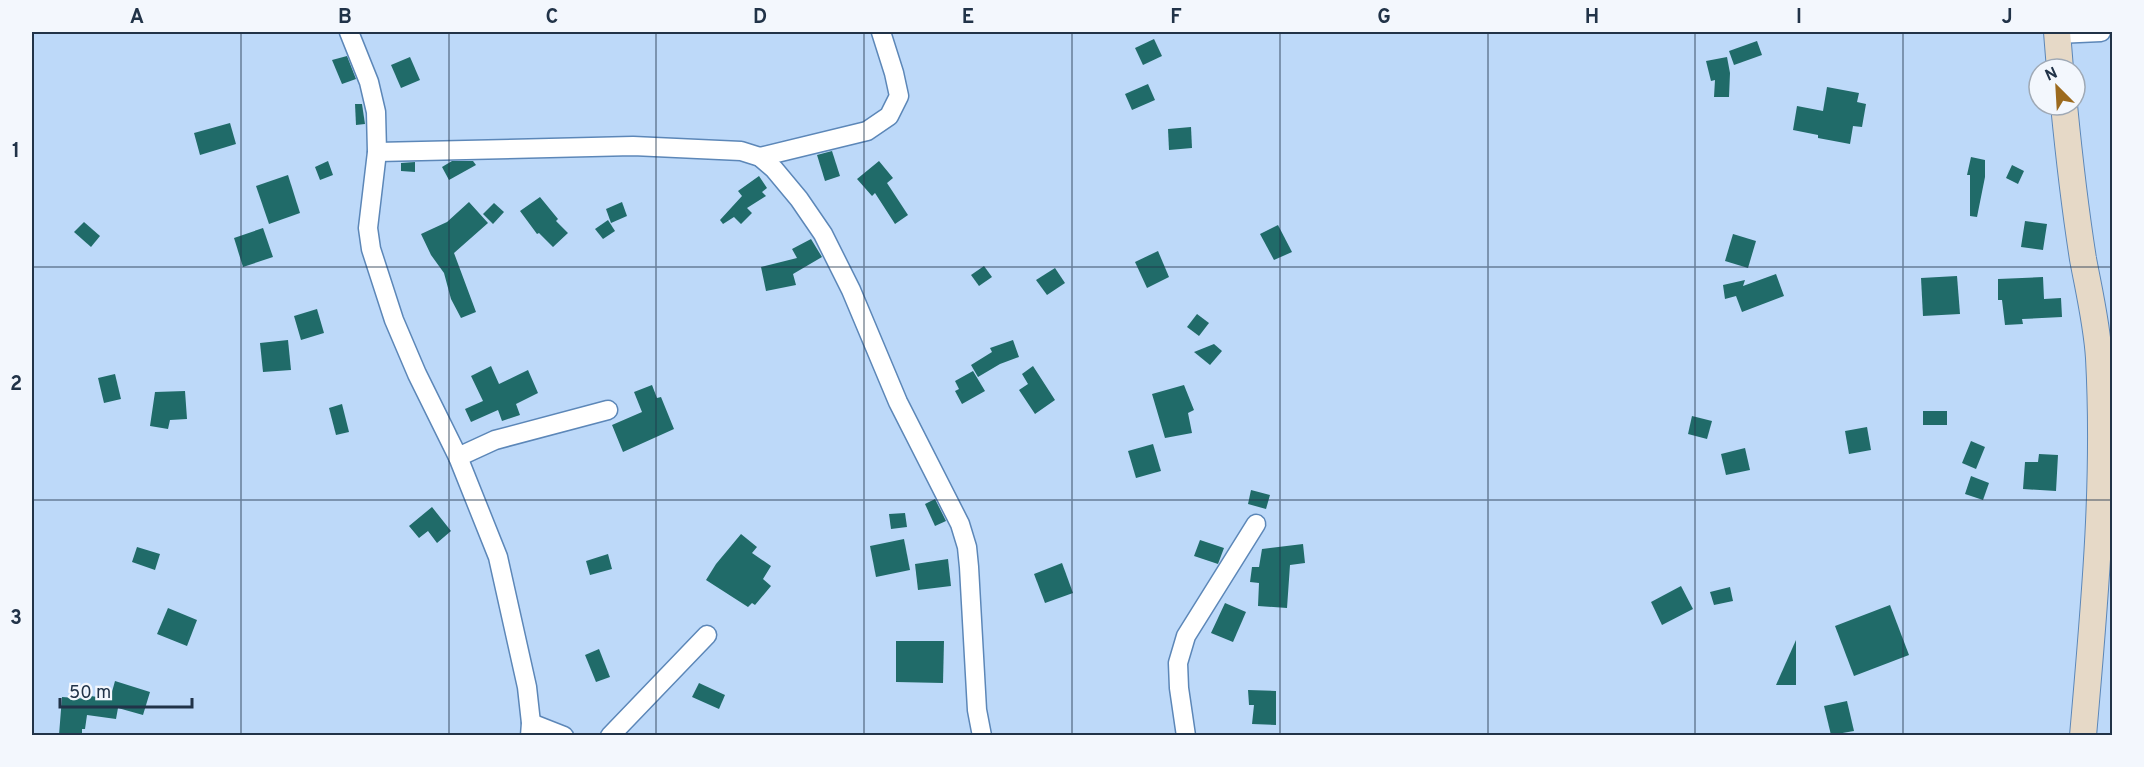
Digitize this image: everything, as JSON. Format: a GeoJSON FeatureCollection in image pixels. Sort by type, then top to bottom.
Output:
{"type":"FeatureCollection","features":[{"type":"Feature","properties":{"kind":"street"},"geometry":{"type":"LineString","coordinates":[[349,32],[374,97],[377,152],[368,228],[371,249],[399,331],[417,374],[458,457],[498,557],[527,687],[531,729],[564,735]]}},
{"type":"Feature","properties":{"kind":"street"},"geometry":{"type":"LineString","coordinates":[[760,157],[867,131],[889,116],[899,96],[881,32]]}},
{"type":"Feature","properties":{"kind":"street"},"geometry":{"type":"LineString","coordinates":[[2059,57],[2057,33],[2100,32]]}},
{"type":"Feature","properties":{"kind":"street"},"geometry":{"type":"LineString","coordinates":[[2065,117],[2078,220],[2099,355],[2103,463],[2097,576],[2083,735]]}},
{"type":"Feature","properties":{"kind":"street"},"geometry":{"type":"LineString","coordinates":[[377,152],[633,146],[741,151],[760,157],[774,169],[799,199],[823,234],[852,290],[898,402],[960,524],[967,547],[977,710],[982,735]]}},
{"type":"Feature","properties":{"kind":"street"},"geometry":{"type":"LineString","coordinates":[[458,457],[495,440],[608,410]]}},
{"type":"Feature","properties":{"kind":"street"},"geometry":{"type":"LineString","coordinates":[[1186,735],[1178,663],[1186,636],[1256,524]]}},
{"type":"Feature","properties":{"kind":"street"},"geometry":{"type":"LineString","coordinates":[[610,735],[707,635]]}},
{"type":"Feature","properties":{"kind":"building"},"geometry":{"type":"Polygon","coordinates":[[[1154,39],[1162,56],[1143,65],[1135,48],[1154,39]]]}},
{"type":"Feature","properties":{"kind":"building"},"geometry":{"type":"Polygon","coordinates":[[[1757,41],[1762,55],[1734,65],[1729,51],[1757,41]]]}},
{"type":"Feature","properties":{"kind":"building"},"geometry":{"type":"Polygon","coordinates":[[[347,56],[356,79],[342,84],[332,60],[347,56]]]}},
{"type":"Feature","properties":{"kind":"building"},"geometry":{"type":"Polygon","coordinates":[[[410,57],[420,80],[401,88],[391,65],[410,57]]]}},
{"type":"Feature","properties":{"kind":"building"},"geometry":{"type":"Polygon","coordinates":[[[1727,57],[1730,73],[1729,97],[1714,97],[1715,80],[1711,81],[1706,61],[1727,57]]]}},
{"type":"Feature","properties":{"kind":"building"},"geometry":{"type":"Polygon","coordinates":[[[1148,84],[1155,100],[1132,110],[1125,94],[1148,84]]]}},
{"type":"Feature","properties":{"kind":"building"},"geometry":{"type":"Polygon","coordinates":[[[1827,87],[1859,93],[1857,102],[1866,104],[1862,127],[1853,126],[1850,144],[1818,138],[1818,135],[1793,130],[1797,106],[1823,111],[1827,87]]]}},
{"type":"Feature","properties":{"kind":"building"},"geometry":{"type":"Polygon","coordinates":[[[355,104],[362,104],[365,124],[356,125],[355,104]]]}},
{"type":"Feature","properties":{"kind":"building"},"geometry":{"type":"Polygon","coordinates":[[[230,123],[236,144],[200,155],[194,133],[230,123]]]}},
{"type":"Feature","properties":{"kind":"building"},"geometry":{"type":"Polygon","coordinates":[[[1191,127],[1192,148],[1169,150],[1168,129],[1191,127]]]}},
{"type":"Feature","properties":{"kind":"building"},"geometry":{"type":"Polygon","coordinates":[[[832,151],[840,176],[825,181],[817,155],[832,151]]]}},
{"type":"Feature","properties":{"kind":"building"},"geometry":{"type":"Polygon","coordinates":[[[1971,157],[1985,160],[1985,177],[1977,217],[1970,216],[1970,175],[1967,175],[1971,157]]]}},
{"type":"Feature","properties":{"kind":"building"},"geometry":{"type":"Polygon","coordinates":[[[328,161],[333,175],[320,180],[315,167],[328,161]]]}},
{"type":"Feature","properties":{"kind":"building"},"geometry":{"type":"Polygon","coordinates":[[[452,161],[473,161],[476,165],[449,180],[442,167],[452,161]]]}},
{"type":"Feature","properties":{"kind":"building"},"geometry":{"type":"Polygon","coordinates":[[[879,161],[893,178],[887,183],[908,215],[895,224],[875,193],[872,196],[857,179],[879,161]]]}},
{"type":"Feature","properties":{"kind":"building"},"geometry":{"type":"Polygon","coordinates":[[[415,162],[415,172],[401,171],[401,163],[415,162]]]}},
{"type":"Feature","properties":{"kind":"building"},"geometry":{"type":"Polygon","coordinates":[[[2012,165],[2024,171],[2018,184],[2006,178],[2012,165]]]}},
{"type":"Feature","properties":{"kind":"building"},"geometry":{"type":"Polygon","coordinates":[[[288,175],[300,213],[269,224],[256,186],[288,175]]]}},
{"type":"Feature","properties":{"kind":"building"},"geometry":{"type":"Polygon","coordinates":[[[759,176],[767,188],[762,192],[766,196],[747,208],[752,213],[741,224],[734,217],[723,224],[720,220],[742,196],[738,191],[759,176]]]}},
{"type":"Feature","properties":{"kind":"building"},"geometry":{"type":"Polygon","coordinates":[[[540,197],[558,219],[556,221],[568,233],[553,247],[539,233],[537,234],[520,211],[540,197]]]}},
{"type":"Feature","properties":{"kind":"building"},"geometry":{"type":"Polygon","coordinates":[[[469,202],[488,223],[454,253],[476,312],[461,318],[451,299],[444,273],[431,255],[421,234],[447,222],[469,202]]]}},
{"type":"Feature","properties":{"kind":"building"},"geometry":{"type":"Polygon","coordinates":[[[622,202],[627,216],[611,223],[606,209],[622,202]]]}},
{"type":"Feature","properties":{"kind":"building"},"geometry":{"type":"Polygon","coordinates":[[[494,203],[504,212],[493,224],[483,214],[494,203]]]}},
{"type":"Feature","properties":{"kind":"building"},"geometry":{"type":"Polygon","coordinates":[[[608,220],[615,231],[603,239],[595,229],[608,220]]]}},
{"type":"Feature","properties":{"kind":"building"},"geometry":{"type":"Polygon","coordinates":[[[2025,221],[2047,224],[2043,250],[2021,247],[2025,221]]]}},
{"type":"Feature","properties":{"kind":"building"},"geometry":{"type":"Polygon","coordinates":[[[84,222],[100,236],[91,247],[74,232],[84,222]]]}},
{"type":"Feature","properties":{"kind":"building"},"geometry":{"type":"Polygon","coordinates":[[[1278,225],[1292,252],[1274,260],[1260,234],[1278,225]]]}},
{"type":"Feature","properties":{"kind":"building"},"geometry":{"type":"Polygon","coordinates":[[[263,228],[273,257],[243,267],[234,238],[263,228]]]}},
{"type":"Feature","properties":{"kind":"building"},"geometry":{"type":"Polygon","coordinates":[[[1733,234],[1756,241],[1748,268],[1725,261],[1733,234]]]}},
{"type":"Feature","properties":{"kind":"building"},"geometry":{"type":"Polygon","coordinates":[[[811,239],[822,257],[793,274],[796,285],[766,291],[761,267],[797,258],[792,249],[811,239]]]}},
{"type":"Feature","properties":{"kind":"building"},"geometry":{"type":"Polygon","coordinates":[[[1158,251],[1169,277],[1147,288],[1135,262],[1158,251]]]}},
{"type":"Feature","properties":{"kind":"building"},"geometry":{"type":"Polygon","coordinates":[[[984,266],[992,277],[979,286],[971,275],[984,266]]]}},
{"type":"Feature","properties":{"kind":"building"},"geometry":{"type":"Polygon","coordinates":[[[1055,268],[1065,283],[1047,295],[1036,280],[1055,268]]]}},
{"type":"Feature","properties":{"kind":"building"},"geometry":{"type":"Polygon","coordinates":[[[1776,274],[1784,296],[1742,312],[1736,296],[1725,299],[1723,285],[1745,280],[1743,286],[1776,274]]]}},
{"type":"Feature","properties":{"kind":"building"},"geometry":{"type":"Polygon","coordinates":[[[1957,276],[1960,314],[1923,316],[1921,278],[1957,276]]]}},
{"type":"Feature","properties":{"kind":"building"},"geometry":{"type":"Polygon","coordinates":[[[2043,277],[2044,299],[2061,298],[2062,317],[2022,319],[2023,324],[2005,325],[2002,300],[1998,300],[1998,279],[2043,277]]]}},
{"type":"Feature","properties":{"kind":"building"},"geometry":{"type":"Polygon","coordinates":[[[317,309],[324,333],[301,340],[294,316],[317,309]]]}},
{"type":"Feature","properties":{"kind":"building"},"geometry":{"type":"Polygon","coordinates":[[[1197,314],[1209,323],[1199,336],[1187,327],[1197,314]]]}},
{"type":"Feature","properties":{"kind":"building"},"geometry":{"type":"Polygon","coordinates":[[[288,340],[291,370],[263,372],[260,343],[288,340]]]}},
{"type":"Feature","properties":{"kind":"building"},"geometry":{"type":"Polygon","coordinates":[[[1013,340],[1019,357],[1000,364],[978,377],[971,365],[992,352],[990,348],[1013,340]]]}},
{"type":"Feature","properties":{"kind":"building"},"geometry":{"type":"Polygon","coordinates":[[[1214,344],[1222,351],[1210,365],[1194,352],[1214,344]]]}},
{"type":"Feature","properties":{"kind":"building"},"geometry":{"type":"Polygon","coordinates":[[[491,366],[499,384],[528,370],[538,393],[516,404],[520,415],[502,421],[498,410],[471,422],[465,409],[483,401],[471,376],[491,366]]]}},
{"type":"Feature","properties":{"kind":"building"},"geometry":{"type":"Polygon","coordinates":[[[1033,366],[1055,400],[1035,414],[1019,390],[1028,384],[1022,374],[1033,366]]]}},
{"type":"Feature","properties":{"kind":"building"},"geometry":{"type":"Polygon","coordinates":[[[973,371],[985,391],[962,404],[955,391],[959,389],[955,381],[973,371]]]}},
{"type":"Feature","properties":{"kind":"building"},"geometry":{"type":"Polygon","coordinates":[[[115,374],[121,399],[104,403],[98,378],[115,374]]]}},
{"type":"Feature","properties":{"kind":"building"},"geometry":{"type":"Polygon","coordinates":[[[652,385],[657,398],[661,397],[674,429],[623,452],[612,425],[642,412],[634,392],[652,385]]]}},
{"type":"Feature","properties":{"kind":"building"},"geometry":{"type":"Polygon","coordinates":[[[1184,385],[1194,410],[1188,413],[1192,433],[1165,438],[1152,394],[1184,385]]]}},
{"type":"Feature","properties":{"kind":"building"},"geometry":{"type":"Polygon","coordinates":[[[185,391],[187,419],[170,420],[168,429],[150,426],[155,392],[185,391]]]}},
{"type":"Feature","properties":{"kind":"building"},"geometry":{"type":"Polygon","coordinates":[[[342,404],[349,432],[336,435],[329,408],[342,404]]]}},
{"type":"Feature","properties":{"kind":"building"},"geometry":{"type":"Polygon","coordinates":[[[1923,411],[1947,411],[1947,425],[1923,425],[1923,411]]]}},
{"type":"Feature","properties":{"kind":"building"},"geometry":{"type":"Polygon","coordinates":[[[1692,416],[1712,421],[1707,439],[1688,434],[1692,416]]]}},
{"type":"Feature","properties":{"kind":"building"},"geometry":{"type":"Polygon","coordinates":[[[1867,427],[1871,450],[1849,454],[1845,431],[1867,427]]]}},
{"type":"Feature","properties":{"kind":"building"},"geometry":{"type":"Polygon","coordinates":[[[1971,441],[1985,447],[1976,469],[1962,463],[1971,441]]]}},
{"type":"Feature","properties":{"kind":"building"},"geometry":{"type":"Polygon","coordinates":[[[1153,444],[1161,471],[1136,478],[1128,451],[1153,444]]]}},
{"type":"Feature","properties":{"kind":"building"},"geometry":{"type":"Polygon","coordinates":[[[1745,448],[1750,470],[1726,475],[1721,454],[1745,448]]]}},
{"type":"Feature","properties":{"kind":"building"},"geometry":{"type":"Polygon","coordinates":[[[2039,454],[2058,455],[2056,491],[2023,489],[2025,462],[2038,462],[2039,454]]]}},
{"type":"Feature","properties":{"kind":"building"},"geometry":{"type":"Polygon","coordinates":[[[1971,476],[1989,483],[1983,500],[1965,494],[1971,476]]]}},
{"type":"Feature","properties":{"kind":"building"},"geometry":{"type":"Polygon","coordinates":[[[1251,490],[1270,495],[1266,509],[1248,504],[1251,490]]]}},
{"type":"Feature","properties":{"kind":"building"},"geometry":{"type":"Polygon","coordinates":[[[935,499],[946,521],[935,526],[925,504],[935,499]]]}},
{"type":"Feature","properties":{"kind":"building"},"geometry":{"type":"Polygon","coordinates":[[[432,507],[451,531],[437,543],[428,531],[419,538],[409,526],[432,507]]]}},
{"type":"Feature","properties":{"kind":"building"},"geometry":{"type":"Polygon","coordinates":[[[905,513],[907,527],[891,529],[889,514],[905,513]]]}},
{"type":"Feature","properties":{"kind":"building"},"geometry":{"type":"Polygon","coordinates":[[[741,534],[757,547],[752,553],[771,566],[763,579],[771,586],[755,605],[752,603],[748,607],[706,580],[741,534]]]}},
{"type":"Feature","properties":{"kind":"building"},"geometry":{"type":"Polygon","coordinates":[[[904,539],[910,570],[876,577],[870,546],[904,539]]]}},
{"type":"Feature","properties":{"kind":"building"},"geometry":{"type":"Polygon","coordinates":[[[1200,540],[1224,548],[1218,564],[1194,556],[1200,540]]]}},
{"type":"Feature","properties":{"kind":"building"},"geometry":{"type":"Polygon","coordinates":[[[1303,544],[1305,563],[1290,565],[1287,608],[1258,606],[1259,583],[1250,582],[1252,567],[1259,567],[1262,549],[1303,544]]]}},
{"type":"Feature","properties":{"kind":"building"},"geometry":{"type":"Polygon","coordinates":[[[137,547],[160,554],[155,570],[132,562],[137,547]]]}},
{"type":"Feature","properties":{"kind":"building"},"geometry":{"type":"Polygon","coordinates":[[[608,554],[612,569],[590,575],[586,561],[608,554]]]}},
{"type":"Feature","properties":{"kind":"building"},"geometry":{"type":"Polygon","coordinates":[[[948,559],[951,586],[918,590],[915,564],[948,559]]]}},
{"type":"Feature","properties":{"kind":"building"},"geometry":{"type":"Polygon","coordinates":[[[1062,563],[1073,593],[1045,603],[1034,574],[1062,563]]]}},
{"type":"Feature","properties":{"kind":"building"},"geometry":{"type":"Polygon","coordinates":[[[1681,586],[1693,609],[1662,625],[1651,602],[1681,586]]]}},
{"type":"Feature","properties":{"kind":"building"},"geometry":{"type":"Polygon","coordinates":[[[1730,587],[1733,601],[1714,605],[1710,592],[1730,587]]]}},
{"type":"Feature","properties":{"kind":"building"},"geometry":{"type":"Polygon","coordinates":[[[1225,603],[1246,612],[1233,642],[1211,633],[1225,603]]]}},
{"type":"Feature","properties":{"kind":"building"},"geometry":{"type":"Polygon","coordinates":[[[1890,605],[1909,655],[1854,676],[1835,626],[1890,605]]]}},
{"type":"Feature","properties":{"kind":"building"},"geometry":{"type":"Polygon","coordinates":[[[168,608],[197,620],[187,646],[157,634],[168,608]]]}},
{"type":"Feature","properties":{"kind":"building"},"geometry":{"type":"Polygon","coordinates":[[[1796,640],[1796,685],[1776,685],[1796,640]]]}},
{"type":"Feature","properties":{"kind":"building"},"geometry":{"type":"Polygon","coordinates":[[[896,641],[944,641],[943,683],[896,682],[896,641]]]}},
{"type":"Feature","properties":{"kind":"building"},"geometry":{"type":"Polygon","coordinates":[[[599,649],[610,677],[596,682],[585,655],[599,649]]]}},
{"type":"Feature","properties":{"kind":"building"},"geometry":{"type":"Polygon","coordinates":[[[115,681],[150,692],[143,715],[118,708],[116,719],[87,715],[82,735],[59,735],[62,697],[90,699],[91,696],[110,699],[115,681]]]}},
{"type":"Feature","properties":{"kind":"building"},"geometry":{"type":"Polygon","coordinates":[[[699,683],[725,695],[719,709],[692,697],[699,683]]]}},
{"type":"Feature","properties":{"kind":"building"},"geometry":{"type":"Polygon","coordinates":[[[1248,690],[1276,691],[1276,725],[1252,724],[1254,705],[1249,705],[1248,690]]]}},
{"type":"Feature","properties":{"kind":"building"},"geometry":{"type":"Polygon","coordinates":[[[1847,701],[1854,731],[1831,735],[1824,706],[1847,701]]]}}]}
